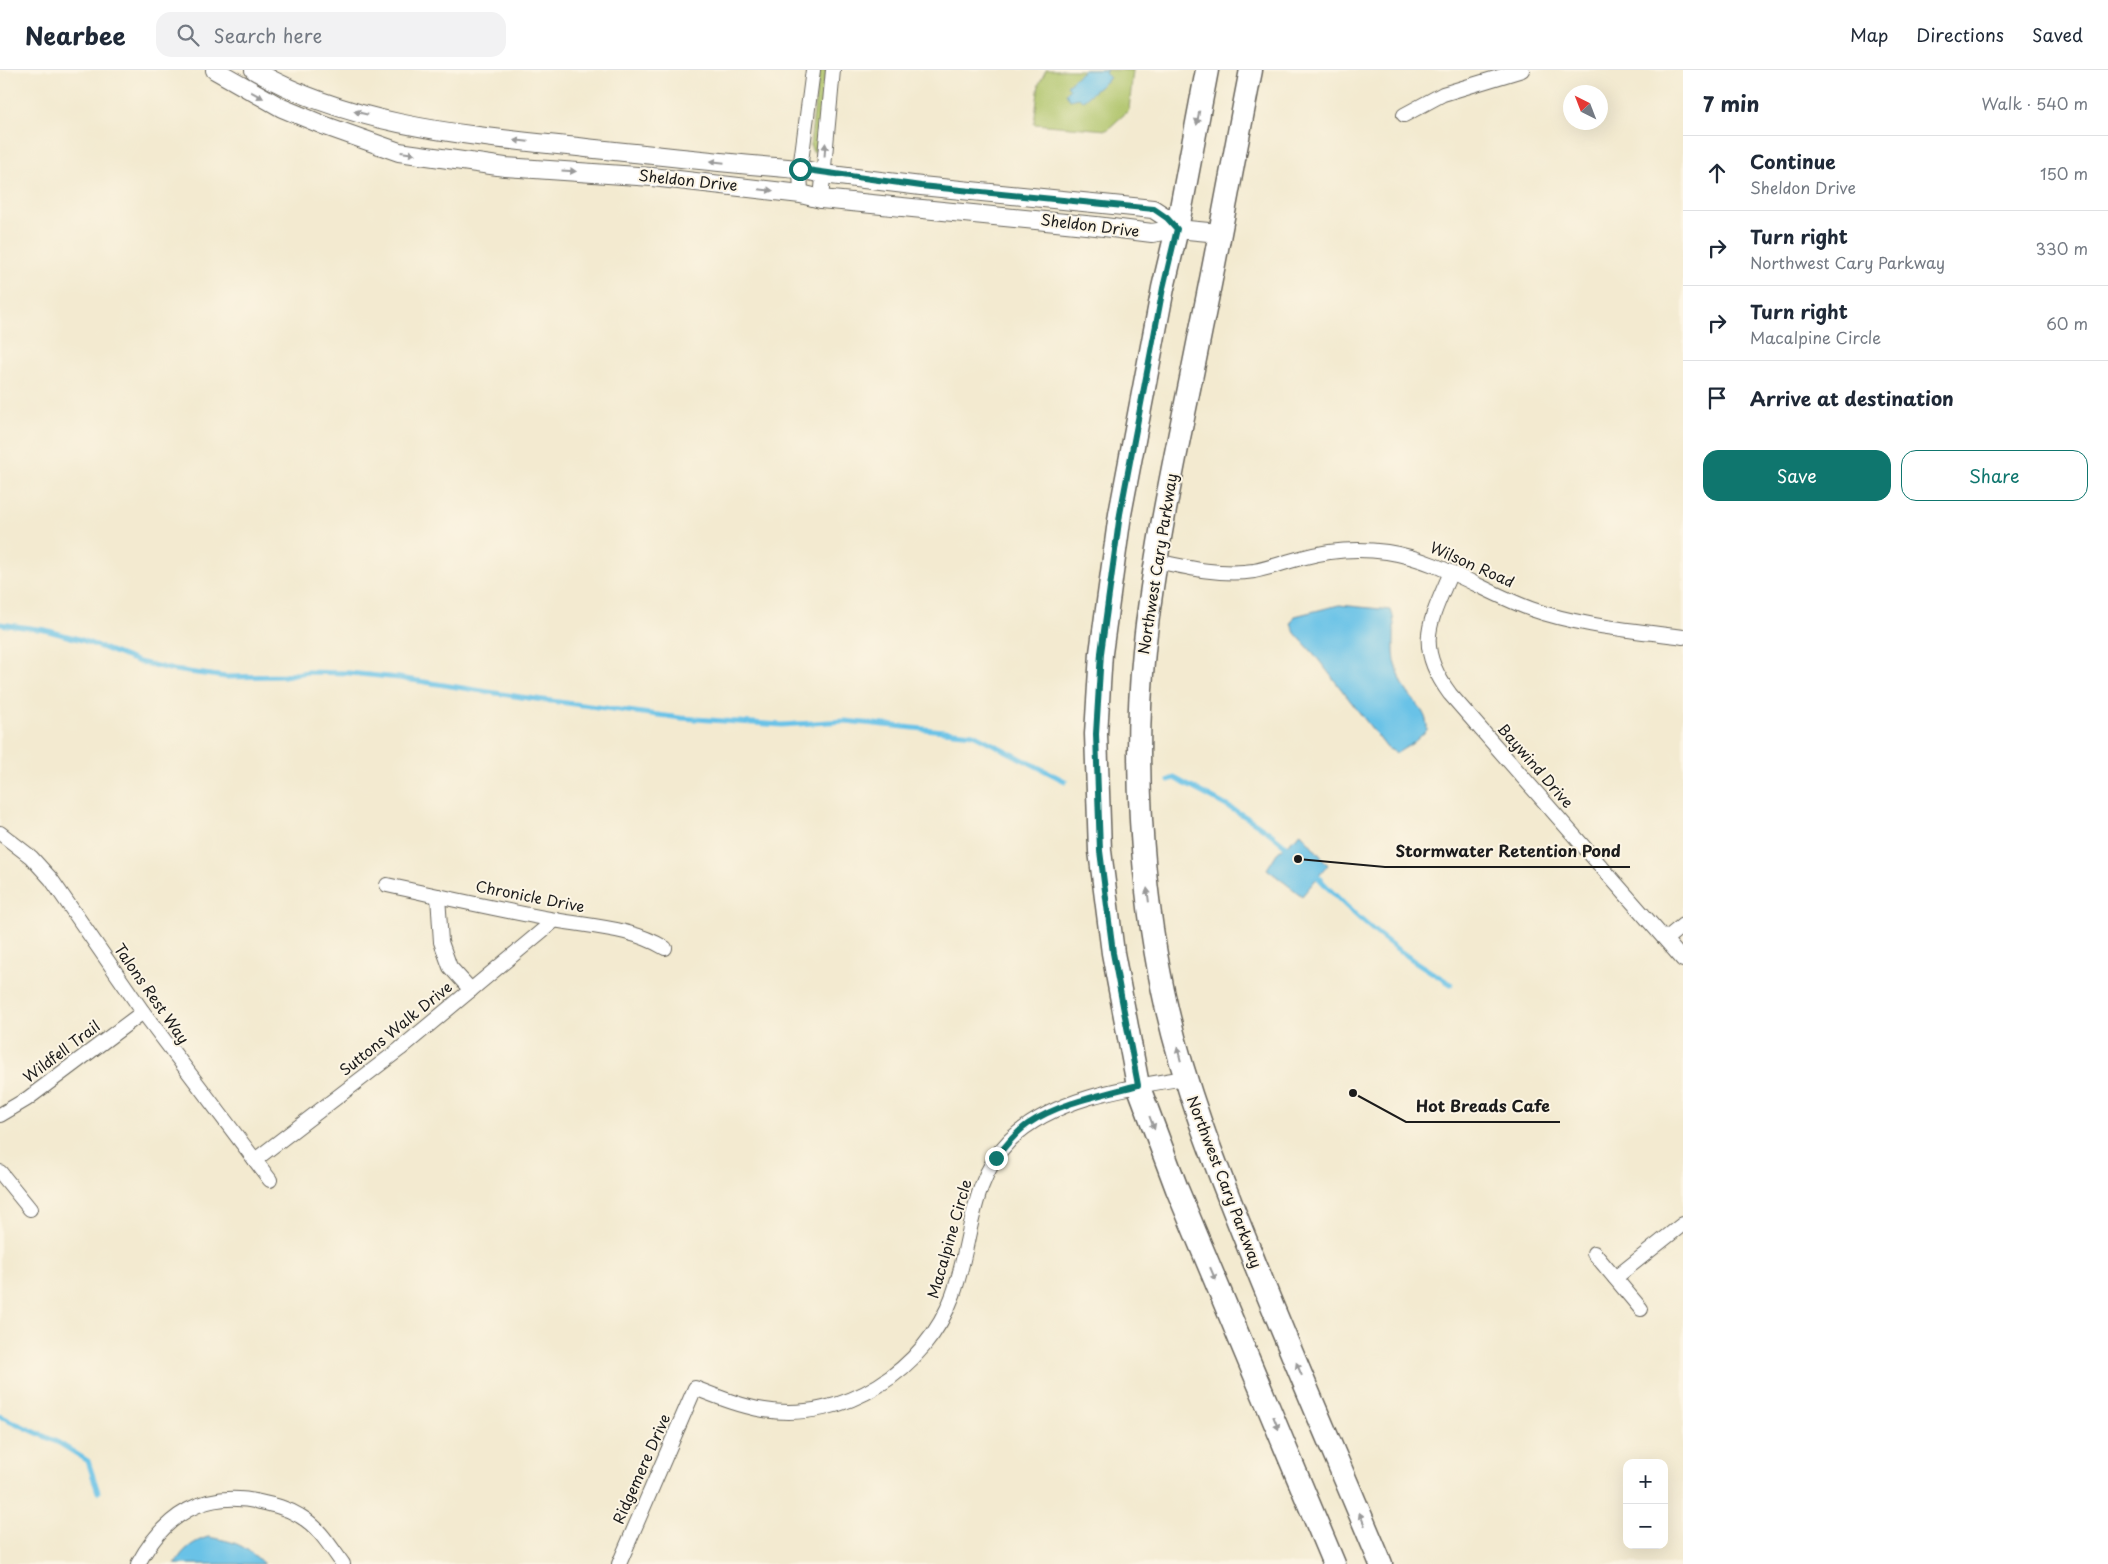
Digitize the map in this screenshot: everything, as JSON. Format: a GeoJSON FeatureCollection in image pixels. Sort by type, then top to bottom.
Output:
{"type":"FeatureCollection","features":[{"type":"Feature","properties":{"kind":"main road"},"geometry":{"type":"LineString","coordinates":[[1207,70],[1120,514],[1101,653],[1096,734],[1100,851],[1113,953],[1138,1085],[1177,1189],[1334,1564]]}},
{"type":"Feature","properties":{"kind":"main road","name":"Northwest Cary Parkway"},"geometry":{"type":"LineString","coordinates":[[1251,70],[1157,561],[1144,654],[1140,720],[1140,793],[1144,856],[1163,990],[1185,1078],[1215,1164],[1275,1314],[1381,1564]]}},
{"type":"Feature","properties":{"kind":"street","name":"Sheldon Drive"},"geometry":{"type":"LineString","coordinates":[[215,70],[282,108],[323,126],[400,152],[505,167],[652,177],[801,194],[820,199],[1152,233],[1177,229],[1219,233]]}},
{"type":"Feature","properties":{"kind":"street","name":"Sheldon Drive"},"geometry":{"type":"LineString","coordinates":[[254,70],[307,96],[349,110],[458,135],[800,169],[823,174],[921,186],[1154,209],[1167,218],[1177,229]]}},
{"type":"Feature","properties":{"kind":"street"},"geometry":{"type":"LineString","coordinates":[[801,194],[800,169],[813,70]]}},
{"type":"Feature","properties":{"kind":"street"},"geometry":{"type":"LineString","coordinates":[[820,199],[833,70]]}},
{"type":"Feature","properties":{"kind":"street"},"geometry":{"type":"LineString","coordinates":[[1404,114],[1443,94],[1522,70]]}},
{"type":"Feature","properties":{"kind":"street","name":"Wilson Road"},"geometry":{"type":"LineString","coordinates":[[1157,561],[1211,571],[1233,572],[1272,567],[1324,552],[1357,550],[1387,552],[1418,558],[1505,598],[1564,618],[1683,637]]}},
{"type":"Feature","properties":{"kind":"street","name":"Baywind Drive"},"geometry":{"type":"LineString","coordinates":[[1451,572],[1431,620],[1428,641],[1431,664],[1437,677],[1683,960]]}},
{"type":"Feature","properties":{"kind":"street","name":"Talons Rest Way"},"geometry":{"type":"LineString","coordinates":[[0,833],[32,857],[51,879],[143,1012],[270,1180]]}},
{"type":"Feature","properties":{"kind":"street","name":"Chronicle Drive"},"geometry":{"type":"LineString","coordinates":[[388,885],[555,920],[623,931],[648,939],[665,948]]}},
{"type":"Feature","properties":{"kind":"street"},"geometry":{"type":"LineString","coordinates":[[438,896],[441,942],[450,967],[471,990]]}},
{"type":"Feature","properties":{"kind":"street","name":"Suttons Walk Drive"},"geometry":{"type":"LineString","coordinates":[[255,1160],[400,1049],[555,920]]}},
{"type":"Feature","properties":{"kind":"street"},"geometry":{"type":"LineString","coordinates":[[1666,939],[1683,925]]}},
{"type":"Feature","properties":{"kind":"street","name":"Wildfell Trail"},"geometry":{"type":"LineString","coordinates":[[0,1116],[26,1099],[143,1012]]}},
{"type":"Feature","properties":{"kind":"street","name":"Macalpine Circle"},"geometry":{"type":"LineString","coordinates":[[696,1388],[749,1406],[765,1410],[790,1412],[832,1405],[877,1388],[913,1358],[935,1331],[945,1313],[954,1294],[984,1179],[1008,1142],[1027,1125],[1046,1114],[1138,1085],[1185,1078]]}},
{"type":"Feature","properties":{"kind":"street"},"geometry":{"type":"LineString","coordinates":[[0,1172],[30,1209]]}},
{"type":"Feature","properties":{"kind":"street"},"geometry":{"type":"LineString","coordinates":[[1616,1278],[1683,1224]]}},
{"type":"Feature","properties":{"kind":"street"},"geometry":{"type":"LineString","coordinates":[[1594,1253],[1641,1309]]}},
{"type":"Feature","properties":{"kind":"street","name":"Ridgemere Drive"},"geometry":{"type":"LineString","coordinates":[[619,1564],[696,1388]]}},
{"type":"Feature","properties":{"kind":"street"},"geometry":{"type":"LineString","coordinates":[[138,1564],[157,1534],[173,1518],[202,1503],[242,1498],[282,1507],[300,1516],[324,1537],[343,1564]]}},
{"type":"Feature","properties":{"kind":"green space"},"geometry":{"type":"Polygon","coordinates":[[[819,70],[827,70],[818,141],[816,150],[813,152],[810,145],[819,70]]]}},
{"type":"Feature","properties":{"kind":"green space"},"geometry":{"type":"Polygon","coordinates":[[[1046,70],[1133,70],[1129,110],[1107,130],[1034,124],[1039,84],[1046,70]]]}},
{"type":"Feature","properties":{"kind":"water"},"geometry":{"type":"Polygon","coordinates":[[[1084,70],[1107,70],[1105,73],[1110,78],[1082,101],[1079,98],[1070,100],[1066,93],[1070,89],[1067,85],[1084,70]]]}},
{"type":"Feature","properties":{"kind":"water"},"geometry":{"type":"Polygon","coordinates":[[[1339,605],[1391,610],[1394,623],[1394,654],[1399,674],[1406,690],[1423,713],[1427,724],[1427,730],[1413,743],[1397,753],[1387,748],[1314,654],[1295,633],[1291,623],[1295,616],[1339,605]]]}},
{"type":"Feature","properties":{"kind":"water"},"geometry":{"type":"Polygon","coordinates":[[[1301,833],[1328,865],[1302,896],[1267,869],[1277,853],[1301,833]]]}},
{"type":"Feature","properties":{"kind":"water"},"geometry":{"type":"Polygon","coordinates":[[[208,1537],[239,1545],[264,1564],[175,1564],[181,1554],[189,1547],[208,1537]]]}},
{"type":"Feature","properties":{"kind":"waterway"},"geometry":{"type":"LineString","coordinates":[[0,624],[45,630],[82,640],[139,662],[174,670],[226,677],[284,676],[307,672],[349,673],[399,678],[521,697],[681,718],[782,725],[845,721],[973,734],[1065,781]]}},
{"type":"Feature","properties":{"kind":"waterway"},"geometry":{"type":"LineString","coordinates":[[1169,780],[1174,778],[1250,819],[1290,850]]}},
{"type":"Feature","properties":{"kind":"waterway"},"geometry":{"type":"LineString","coordinates":[[1314,873],[1346,906],[1378,934],[1412,960],[1451,984]]}},
{"type":"Feature","properties":{"kind":"waterway"},"geometry":{"type":"LineString","coordinates":[[0,1416],[59,1443],[88,1461],[98,1492]]}},
{"type":"Feature","properties":{"kind":"place","name":"Stormwater Retention Pond"},"geometry":{"type":"Point","coordinates":[1298,859]}},
{"type":"Feature","properties":{"kind":"place","name":"Hot Breads Cafe"},"geometry":{"type":"Point","coordinates":[1353,1093]}},
{"type":"Feature","properties":{"kind":"route"},"geometry":{"type":"LineString","coordinates":[[800,169],[823,174],[921,186],[1154,209],[1167,218],[1177,229],[1163,288],[1120,514],[1101,653],[1096,734],[1100,851],[1113,953],[1138,1085],[1046,1114],[1027,1125],[1008,1142],[996,1158]]}}]}
